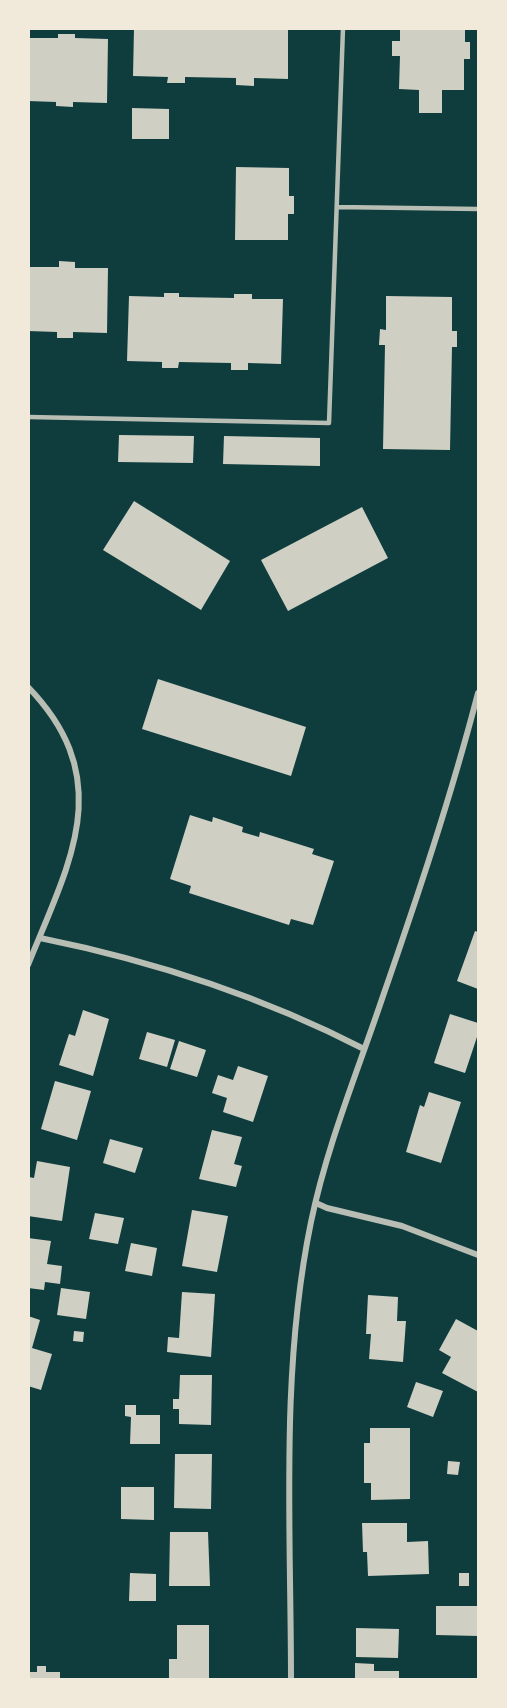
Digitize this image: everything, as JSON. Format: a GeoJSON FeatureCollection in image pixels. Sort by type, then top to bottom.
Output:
{"type":"FeatureCollection","features":[{"type":"Feature","properties":{"kind":"street"},"geometry":{"type":"LineString","coordinates":[[28,687],[54,720],[68,747],[79,800],[73,854],[28,965]]}},
{"type":"Feature","properties":{"kind":"street"},"geometry":{"type":"LineString","coordinates":[[291,1680],[292,1368],[298,1301],[316,1203],[338,1123],[421,887],[478,693]]}},
{"type":"Feature","properties":{"kind":"street"},"geometry":{"type":"LineString","coordinates":[[40,938],[127,957],[221,986],[285,1011],[364,1049]]}},
{"type":"Feature","properties":{"kind":"street"},"geometry":{"type":"LineString","coordinates":[[316,1203],[327,1208],[402,1226],[478,1255]]}},
{"type":"Feature","properties":{"kind":"lane"},"geometry":{"type":"LineString","coordinates":[[28,417],[329,423],[343,28]]}},
{"type":"Feature","properties":{"kind":"lane"},"geometry":{"type":"LineString","coordinates":[[337,207],[478,209]]}},
{"type":"Feature","properties":{"kind":"building"},"geometry":{"type":"Polygon","coordinates":[[[134,28],[288,28],[288,79],[254,78],[254,86],[236,85],[236,78],[185,77],[185,83],[167,83],[168,77],[133,76],[134,28]]]}},
{"type":"Feature","properties":{"kind":"building"},"geometry":{"type":"Polygon","coordinates":[[[400,28],[465,28],[465,42],[470,42],[470,59],[464,59],[464,90],[442,90],[442,113],[419,113],[419,90],[399,89],[400,56],[392,56],[392,41],[400,41],[400,28]]]}},
{"type":"Feature","properties":{"kind":"building"},"geometry":{"type":"Polygon","coordinates":[[[58,34],[75,34],[75,38],[108,39],[107,103],[73,102],[73,107],[56,106],[56,102],[28,101],[28,38],[58,38],[58,34]]]}},
{"type":"Feature","properties":{"kind":"building"},"geometry":{"type":"Polygon","coordinates":[[[132,108],[169,109],[169,139],[132,139],[132,108]]]}},
{"type":"Feature","properties":{"kind":"building"},"geometry":{"type":"Polygon","coordinates":[[[236,167],[289,168],[289,196],[294,196],[294,214],[288,214],[288,240],[235,240],[236,167]]]}},
{"type":"Feature","properties":{"kind":"building"},"geometry":{"type":"Polygon","coordinates":[[[59,261],[75,262],[75,268],[108,268],[107,333],[73,332],[73,338],[57,338],[57,332],[28,331],[28,267],[59,267],[59,261]]]}},
{"type":"Feature","properties":{"kind":"building"},"geometry":{"type":"Polygon","coordinates":[[[164,293],[179,293],[179,297],[234,298],[234,294],[252,294],[252,299],[283,299],[281,364],[248,363],[248,370],[231,370],[231,363],[179,362],[178,368],[162,368],[162,362],[127,361],[129,296],[164,297],[164,293]]]}},
{"type":"Feature","properties":{"kind":"building"},"geometry":{"type":"Polygon","coordinates":[[[386,296],[452,297],[452,331],[457,331],[457,347],[452,347],[450,450],[383,449],[385,345],[379,345],[380,329],[386,330],[386,296]]]}},
{"type":"Feature","properties":{"kind":"building"},"geometry":{"type":"Polygon","coordinates":[[[119,435],[194,436],[193,463],[118,462],[119,435]]]}},
{"type":"Feature","properties":{"kind":"building"},"geometry":{"type":"Polygon","coordinates":[[[224,436],[320,438],[320,466],[223,464],[224,436]]]}},
{"type":"Feature","properties":{"kind":"building"},"geometry":{"type":"Polygon","coordinates":[[[134,501],[230,561],[201,610],[103,550],[134,501]]]}},
{"type":"Feature","properties":{"kind":"building"},"geometry":{"type":"Polygon","coordinates":[[[362,507],[388,558],[288,611],[261,560],[362,507]]]}},
{"type":"Feature","properties":{"kind":"building"},"geometry":{"type":"Polygon","coordinates":[[[158,679],[306,727],[291,776],[142,729],[158,679]]]}},
{"type":"Feature","properties":{"kind":"building"},"geometry":{"type":"Polygon","coordinates":[[[190,815],[212,822],[213,817],[243,827],[242,832],[259,837],[260,832],[314,849],[312,854],[334,861],[313,925],[291,919],[289,925],[189,893],[191,886],[170,879],[190,815]]]}},
{"type":"Feature","properties":{"kind":"building"},"geometry":{"type":"Polygon","coordinates":[[[475,931],[478,932],[478,989],[457,981],[475,931]]]}},
{"type":"Feature","properties":{"kind":"building"},"geometry":{"type":"Polygon","coordinates":[[[83,1010],[109,1019],[93,1076],[59,1065],[69,1034],[75,1036],[83,1010]]]}},
{"type":"Feature","properties":{"kind":"building"},"geometry":{"type":"Polygon","coordinates":[[[450,1014],[478,1023],[478,1034],[465,1073],[434,1063],[450,1014]]]}},
{"type":"Feature","properties":{"kind":"building"},"geometry":{"type":"Polygon","coordinates":[[[147,1032],[175,1040],[167,1067],[139,1059],[147,1032]]]}},
{"type":"Feature","properties":{"kind":"building"},"geometry":{"type":"Polygon","coordinates":[[[179,1041],[206,1050],[197,1077],[170,1069],[179,1041]]]}},
{"type":"Feature","properties":{"kind":"building"},"geometry":{"type":"Polygon","coordinates":[[[238,1066],[268,1076],[253,1122],[223,1112],[227,1098],[212,1093],[218,1075],[233,1080],[238,1066]]]}},
{"type":"Feature","properties":{"kind":"building"},"geometry":{"type":"Polygon","coordinates":[[[55,1081],[91,1091],[77,1140],[41,1129],[55,1081]]]}},
{"type":"Feature","properties":{"kind":"building"},"geometry":{"type":"Polygon","coordinates":[[[429,1092],[461,1102],[441,1163],[406,1152],[420,1105],[424,1107],[429,1092]]]}},
{"type":"Feature","properties":{"kind":"building"},"geometry":{"type":"Polygon","coordinates":[[[212,1130],[242,1137],[234,1164],[242,1166],[236,1187],[199,1179],[212,1130]]]}},
{"type":"Feature","properties":{"kind":"building"},"geometry":{"type":"Polygon","coordinates":[[[110,1139],[143,1148],[135,1173],[103,1163],[110,1139]]]}},
{"type":"Feature","properties":{"kind":"building"},"geometry":{"type":"Polygon","coordinates":[[[37,1161],[70,1167],[62,1221],[28,1216],[28,1183],[29,1177],[34,1178],[37,1161]]]}},
{"type":"Feature","properties":{"kind":"building"},"geometry":{"type":"Polygon","coordinates":[[[192,1210],[228,1216],[217,1272],[182,1266],[192,1210]]]}},
{"type":"Feature","properties":{"kind":"building"},"geometry":{"type":"Polygon","coordinates":[[[95,1213],[124,1218],[118,1244],[89,1239],[95,1213]]]}},
{"type":"Feature","properties":{"kind":"building"},"geometry":{"type":"Polygon","coordinates":[[[28,1238],[51,1241],[47,1264],[62,1266],[60,1284],[45,1282],[44,1290],[28,1288],[28,1238]]]}},
{"type":"Feature","properties":{"kind":"building"},"geometry":{"type":"Polygon","coordinates":[[[131,1243],[157,1248],[152,1276],[125,1271],[131,1243]]]}},
{"type":"Feature","properties":{"kind":"building"},"geometry":{"type":"Polygon","coordinates":[[[61,1288],[90,1292],[86,1319],[57,1315],[61,1288]]]}},
{"type":"Feature","properties":{"kind":"building"},"geometry":{"type":"Polygon","coordinates":[[[182,1292],[215,1294],[211,1357],[167,1352],[168,1337],[179,1338],[182,1292]]]}},
{"type":"Feature","properties":{"kind":"building"},"geometry":{"type":"Polygon","coordinates":[[[368,1295],[398,1297],[397,1321],[406,1321],[403,1362],[369,1359],[371,1334],[366,1334],[368,1295]]]}},
{"type":"Feature","properties":{"kind":"building"},"geometry":{"type":"Polygon","coordinates":[[[28,1316],[40,1320],[32,1348],[52,1354],[41,1390],[28,1386],[28,1316]]]}},
{"type":"Feature","properties":{"kind":"building"},"geometry":{"type":"Polygon","coordinates":[[[456,1319],[478,1331],[478,1392],[442,1373],[451,1357],[439,1350],[456,1319]]]}},
{"type":"Feature","properties":{"kind":"building"},"geometry":{"type":"Polygon","coordinates":[[[74,1331],[84,1332],[83,1342],[73,1341],[74,1331]]]}},
{"type":"Feature","properties":{"kind":"building"},"geometry":{"type":"Polygon","coordinates":[[[180,1375],[212,1375],[211,1425],[179,1424],[179,1409],[173,1409],[173,1399],[179,1399],[180,1375]]]}},
{"type":"Feature","properties":{"kind":"building"},"geometry":{"type":"Polygon","coordinates":[[[416,1382],[443,1391],[433,1417],[407,1407],[416,1382]]]}},
{"type":"Feature","properties":{"kind":"building"},"geometry":{"type":"Polygon","coordinates":[[[125,1405],[136,1405],[136,1415],[160,1415],[160,1444],[130,1444],[131,1417],[125,1416],[125,1405]]]}},
{"type":"Feature","properties":{"kind":"building"},"geometry":{"type":"Polygon","coordinates":[[[370,1428],[410,1428],[410,1499],[371,1500],[371,1483],[364,1483],[364,1443],[370,1443],[370,1428]]]}},
{"type":"Feature","properties":{"kind":"building"},"geometry":{"type":"Polygon","coordinates":[[[175,1454],[212,1454],[211,1509],[174,1508],[175,1454]]]}},
{"type":"Feature","properties":{"kind":"building"},"geometry":{"type":"Polygon","coordinates":[[[448,1461],[460,1462],[458,1475],[447,1474],[448,1461]]]}},
{"type":"Feature","properties":{"kind":"building"},"geometry":{"type":"Polygon","coordinates":[[[121,1487],[154,1487],[154,1520],[121,1519],[121,1487]]]}},
{"type":"Feature","properties":{"kind":"building"},"geometry":{"type":"Polygon","coordinates":[[[362,1523],[407,1523],[407,1542],[428,1541],[429,1574],[368,1576],[367,1552],[363,1552],[362,1523]]]}},
{"type":"Feature","properties":{"kind":"building"},"geometry":{"type":"Polygon","coordinates":[[[170,1532],[208,1532],[210,1586],[169,1586],[170,1532]]]}},
{"type":"Feature","properties":{"kind":"building"},"geometry":{"type":"Polygon","coordinates":[[[130,1573],[156,1574],[156,1601],[129,1601],[130,1573]]]}},
{"type":"Feature","properties":{"kind":"building"},"geometry":{"type":"Polygon","coordinates":[[[459,1573],[469,1573],[469,1586],[459,1586],[459,1573]]]}},
{"type":"Feature","properties":{"kind":"building"},"geometry":{"type":"Polygon","coordinates":[[[436,1606],[478,1606],[478,1636],[436,1635],[436,1606]]]}},
{"type":"Feature","properties":{"kind":"building"},"geometry":{"type":"Polygon","coordinates":[[[177,1625],[209,1625],[209,1680],[169,1680],[169,1659],[177,1659],[177,1625]]]}},
{"type":"Feature","properties":{"kind":"building"},"geometry":{"type":"Polygon","coordinates":[[[356,1628],[399,1629],[398,1658],[356,1657],[356,1628]]]}},
{"type":"Feature","properties":{"kind":"building"},"geometry":{"type":"Polygon","coordinates":[[[355,1663],[374,1664],[374,1671],[399,1671],[399,1680],[355,1680],[355,1663]]]}},
{"type":"Feature","properties":{"kind":"building"},"geometry":{"type":"Polygon","coordinates":[[[37,1666],[46,1666],[46,1672],[60,1672],[60,1680],[28,1680],[28,1672],[37,1672],[37,1666]]]}}]}
